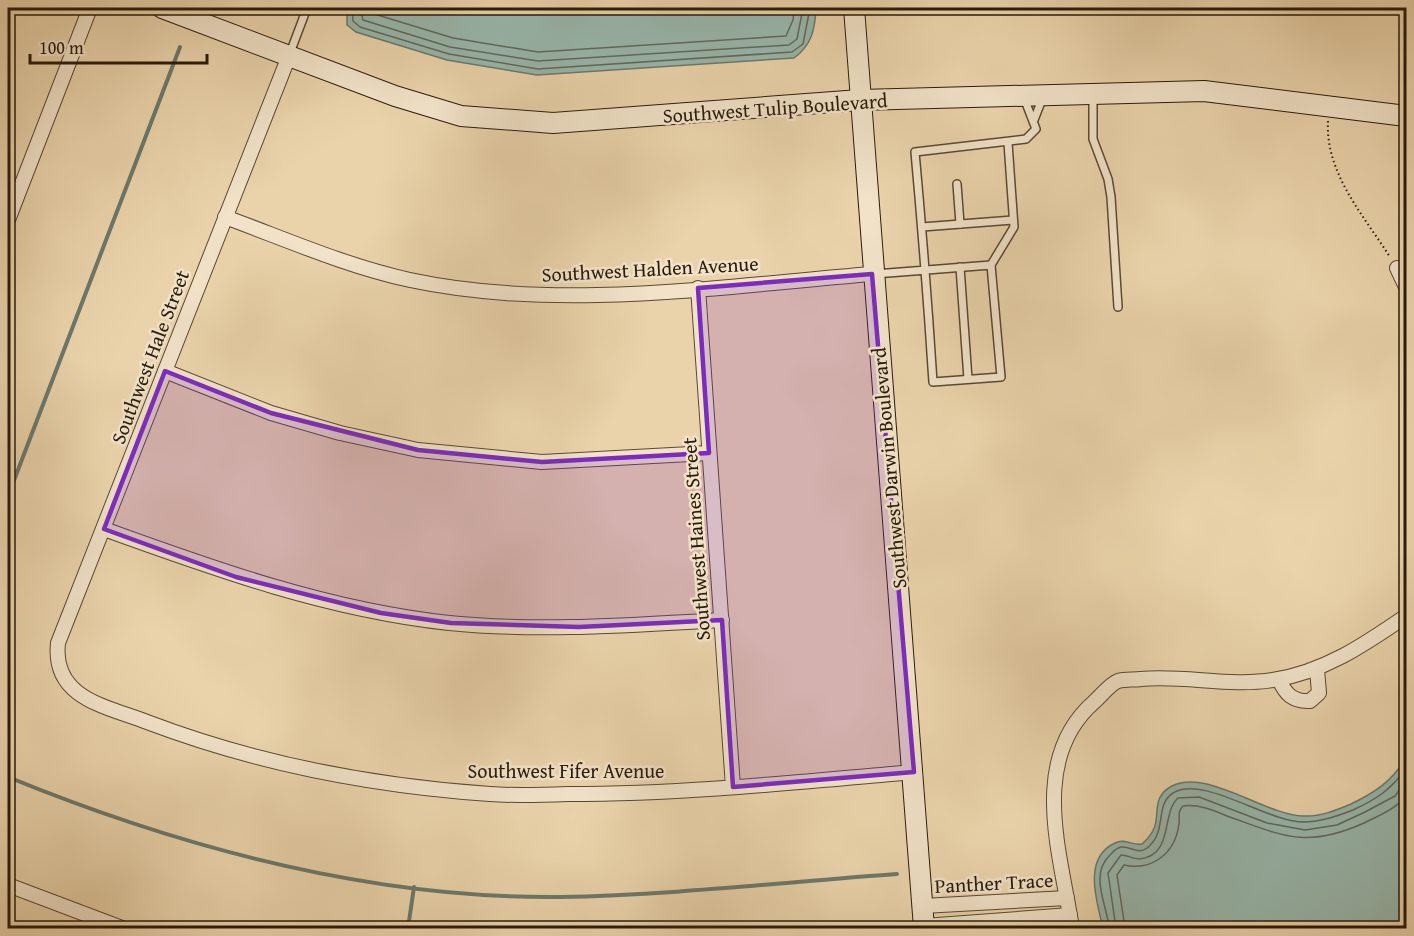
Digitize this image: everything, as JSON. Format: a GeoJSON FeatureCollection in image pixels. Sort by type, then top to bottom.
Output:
{"type":"FeatureCollection","features":[{"type":"Feature","properties":{"kind":"street"},"geometry":{"type":"LineString","coordinates":[[8,220],[90,8]]}},
{"type":"Feature","properties":{"kind":"street","name":"Southwest Tulip Boulevard"},"geometry":{"type":"LineString","coordinates":[[162,8],[395,96],[461,116],[541,122],[637,118],[860,100],[1204,91],[1407,116]]}},
{"type":"Feature","properties":{"kind":"street","name":"Southwest Darwin Boulevard"},"geometry":{"type":"LineString","coordinates":[[854,8],[872,274],[914,772],[924,927]]}},
{"type":"Feature","properties":{"kind":"street","name":"Southwest Hale Street"},"geometry":{"type":"LineString","coordinates":[[61,674],[56,659],[58,643],[289,56]]}},
{"type":"Feature","properties":{"kind":"street","name":"Southwest Halden Avenue"},"geometry":{"type":"LineString","coordinates":[[225,217],[359,266],[410,279],[457,288],[554,297],[872,274]]}},
{"type":"Feature","properties":{"kind":"street"},"geometry":{"type":"LineString","coordinates":[[1397,268],[1407,287]]}},
{"type":"Feature","properties":{"kind":"street","name":"Southwest Haines Street"},"geometry":{"type":"LineString","coordinates":[[698,288],[733,787]]}},
{"type":"Feature","properties":{"kind":"street"},"geometry":{"type":"LineString","coordinates":[[165,372],[271,413],[340,433],[418,450],[542,462],[708,453]]}},
{"type":"Feature","properties":{"kind":"street"},"geometry":{"type":"LineString","coordinates":[[104,529],[236,577],[304,596],[428,620],[579,627],[722,620]]}},
{"type":"Feature","properties":{"kind":"street"},"geometry":{"type":"LineString","coordinates":[[1071,922],[1052,806],[1059,753],[1083,712],[1118,681],[1164,677],[1247,681],[1279,678],[1317,669],[1355,651],[1407,616]]}},
{"type":"Feature","properties":{"kind":"street"},"geometry":{"type":"LineString","coordinates":[[1279,678],[1288,695],[1295,700],[1310,701],[1319,693],[1317,669]]}},
{"type":"Feature","properties":{"kind":"street","name":"Southwest Fifer Avenue"},"geometry":{"type":"LineString","coordinates":[[61,674],[69,685],[87,699],[165,729],[251,754],[389,783],[491,795],[626,794],[914,772]]}},
{"type":"Feature","properties":{"kind":"street"},"geometry":{"type":"LineString","coordinates":[[8,885],[122,928]]}},
{"type":"Feature","properties":{"kind":"street","name":"Panther Trace"},"geometry":{"type":"LineString","coordinates":[[923,906],[1067,898]]}},
{"type":"Feature","properties":{"kind":"street"},"geometry":{"type":"LineString","coordinates":[[1006,903],[1008,919]]}},
{"type":"Feature","properties":{"kind":"street","name":"Panther Trace"},"geometry":{"type":"LineString","coordinates":[[924,927],[1008,919],[1071,922]]}},
{"type":"Feature","properties":{"kind":"lane"},"geometry":{"type":"LineString","coordinates":[[289,56],[307,8]]}},
{"type":"Feature","properties":{"kind":"lane"},"geometry":{"type":"LineString","coordinates":[[1093,94],[1094,139],[1108,179],[1111,196],[1118,308]]}},
{"type":"Feature","properties":{"kind":"lane"},"geometry":{"type":"LineString","coordinates":[[1034,120],[1044,95]]}},
{"type":"Feature","properties":{"kind":"lane"},"geometry":{"type":"LineString","coordinates":[[1008,143],[1014,227],[991,265],[1001,377],[933,382],[915,152],[1008,143],[1032,135],[1036,129],[1034,120],[1023,96]]}},
{"type":"Feature","properties":{"kind":"lane"},"geometry":{"type":"LineString","coordinates":[[957,184],[960,224]]}},
{"type":"Feature","properties":{"kind":"lane"},"geometry":{"type":"LineString","coordinates":[[922,227],[1013,220]]}},
{"type":"Feature","properties":{"kind":"lane"},"geometry":{"type":"LineString","coordinates":[[872,274],[991,265]]}},
{"type":"Feature","properties":{"kind":"lane"},"geometry":{"type":"LineString","coordinates":[[960,267],[968,379]]}},
{"type":"Feature","properties":{"kind":"path"},"geometry":{"type":"LineString","coordinates":[[1329,106],[1327,139],[1337,174],[1397,268]]}},
{"type":"Feature","properties":{"kind":"highlighted area"},"geometry":{"type":"Polygon","coordinates":[[[872,274],[914,772],[733,787],[722,620],[579,627],[451,623],[381,613],[236,577],[104,529],[165,371],[271,413],[418,450],[542,462],[709,453],[698,288],[872,274]]]}},
{"type":"Feature","properties":{"kind":"water"},"geometry":{"type":"Polygon","coordinates":[[[347,8],[816,8],[815,23],[809,42],[794,58],[537,75],[447,60],[356,32],[347,25],[347,8]]]}},
{"type":"Feature","properties":{"kind":"water"},"geometry":{"type":"Polygon","coordinates":[[[1406,758],[1406,928],[1103,928],[1094,881],[1098,859],[1115,843],[1122,841],[1142,844],[1145,842],[1154,828],[1160,797],[1172,786],[1186,782],[1201,783],[1218,787],[1288,814],[1316,815],[1346,806],[1376,790],[1395,773],[1406,758]]]}},
{"type":"Feature","properties":{"kind":"waterway"},"geometry":{"type":"LineString","coordinates":[[8,496],[180,47]]}},
{"type":"Feature","properties":{"kind":"waterway"},"geometry":{"type":"LineString","coordinates":[[8,777],[74,803],[209,847],[348,879],[418,889],[489,895],[602,896],[897,874]]}},
{"type":"Feature","properties":{"kind":"waterway"},"geometry":{"type":"LineString","coordinates":[[408,928],[414,887]]}}]}
